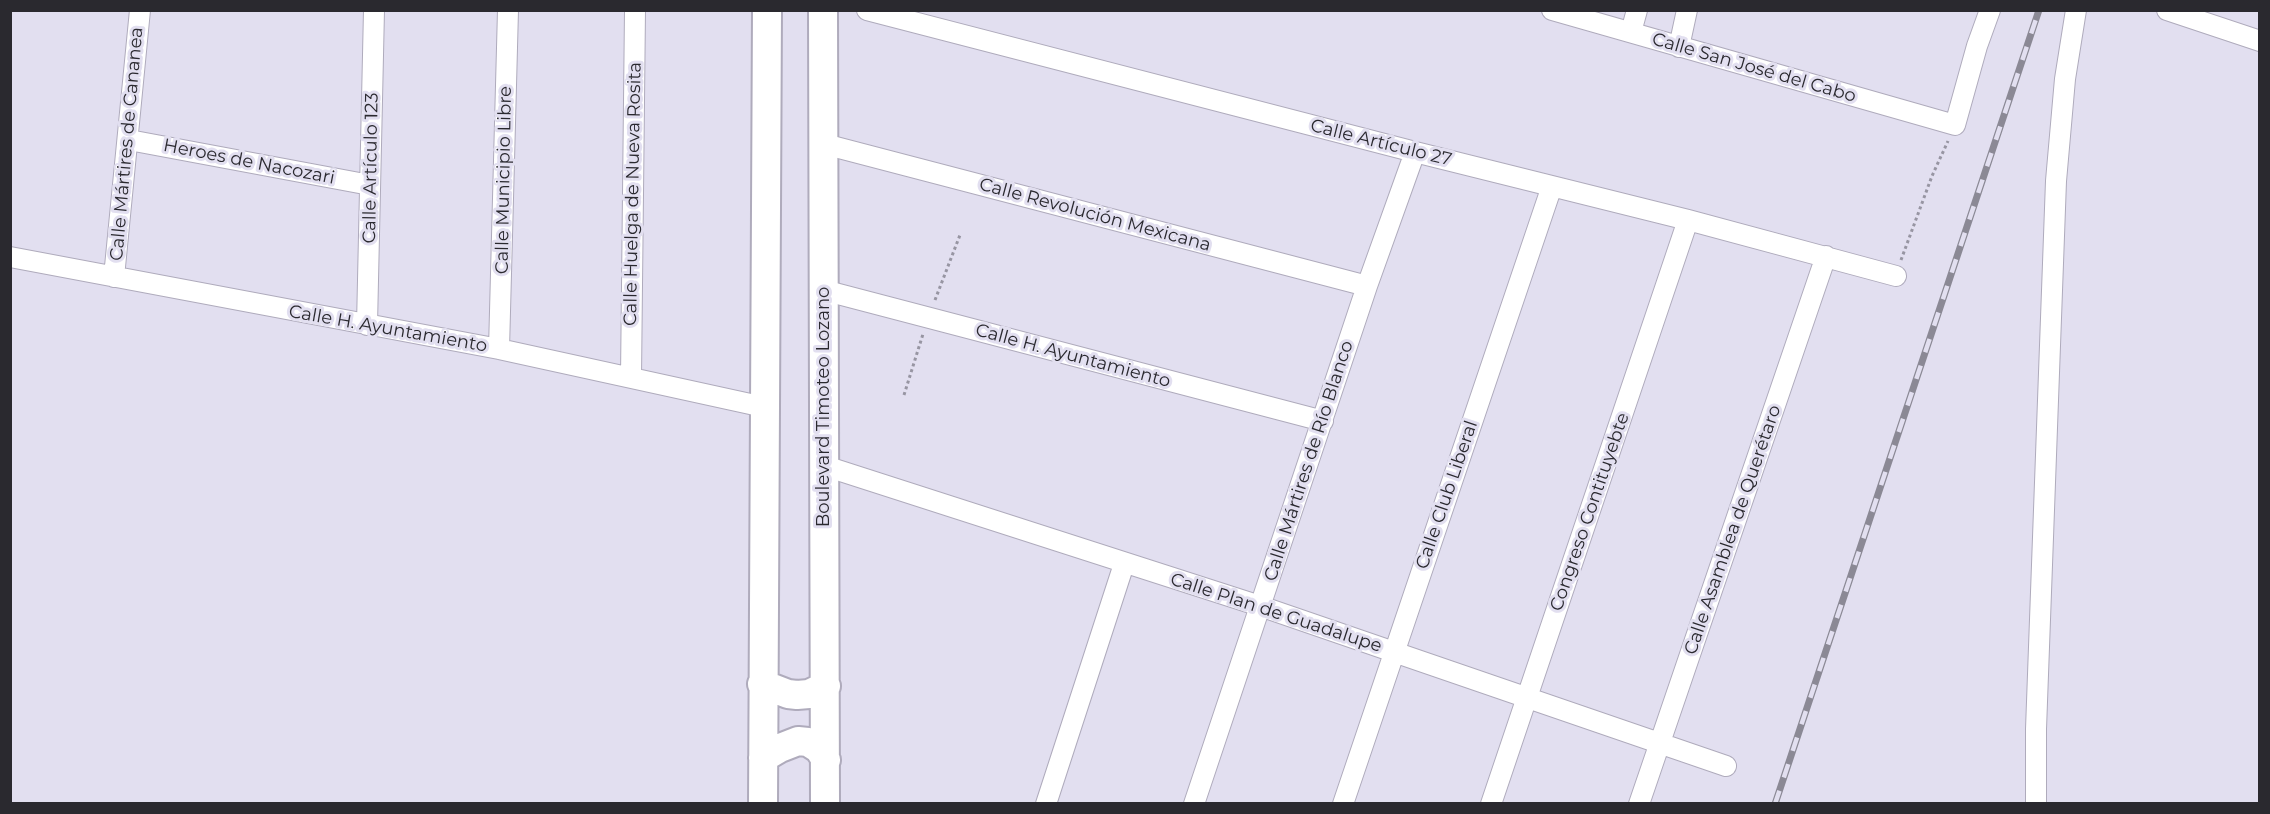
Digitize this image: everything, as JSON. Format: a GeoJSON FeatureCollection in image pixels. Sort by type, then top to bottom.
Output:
{"type":"FeatureCollection","features":[{"type":"Feature","properties":{"kind":"main road"},"geometry":{"type":"LineString","coordinates":[[763,804],[767,10]]}},
{"type":"Feature","properties":{"kind":"main road","name":"Boulevard Timoteo Lozano"},"geometry":{"type":"LineString","coordinates":[[823,10],[825,804]]}},
{"type":"Feature","properties":{"kind":"main road"},"geometry":{"type":"LineString","coordinates":[[762,684],[797,695],[809,694],[826,686]]}},
{"type":"Feature","properties":{"kind":"main road"},"geometry":{"type":"LineString","coordinates":[[763,758],[798,741],[808,742],[819,749],[826,760]]}},
{"type":"Feature","properties":{"kind":"street","name":"Calle Mártires de Cananea"},"geometry":{"type":"LineString","coordinates":[[114,277],[140,10]]}},
{"type":"Feature","properties":{"kind":"street","name":"Calle Artículo 123"},"geometry":{"type":"LineString","coordinates":[[367,325],[374,10]]}},
{"type":"Feature","properties":{"kind":"street","name":"Calle Municipio Libre"},"geometry":{"type":"LineString","coordinates":[[499,349],[508,10]]}},
{"type":"Feature","properties":{"kind":"street","name":"Calle Huelga de Nueva Rosita"},"geometry":{"type":"LineString","coordinates":[[631,377],[635,10]]}},
{"type":"Feature","properties":{"kind":"street","name":"Calle Artículo 27"},"geometry":{"type":"LineString","coordinates":[[867,10],[1688,220],[1896,276]]}},
{"type":"Feature","properties":{"kind":"street","name":"Calle San José del Cabo"},"geometry":{"type":"LineString","coordinates":[[1552,10],[1955,125]]}},
{"type":"Feature","properties":{"kind":"street"},"geometry":{"type":"LineString","coordinates":[[1631,32],[1637,10]]}},
{"type":"Feature","properties":{"kind":"street"},"geometry":{"type":"LineString","coordinates":[[1679,47],[1687,10]]}},
{"type":"Feature","properties":{"kind":"street"},"geometry":{"type":"LineString","coordinates":[[1955,125],[1977,46],[1990,10]]}},
{"type":"Feature","properties":{"kind":"street"},"geometry":{"type":"LineString","coordinates":[[2036,804],[2036,717],[2056,182],[2066,79],[2076,10]]}},
{"type":"Feature","properties":{"kind":"street"},"geometry":{"type":"LineString","coordinates":[[2167,10],[2259,41]]}},
{"type":"Feature","properties":{"kind":"street","name":"Heroes de Nacozari"},"geometry":{"type":"LineString","coordinates":[[129,140],[370,185]]}},
{"type":"Feature","properties":{"kind":"street","name":"Calle Revolución Mexicana"},"geometry":{"type":"LineString","coordinates":[[824,144],[1367,286]]}},
{"type":"Feature","properties":{"kind":"street","name":"Calle Mártires de Río Blanco"},"geometry":{"type":"LineString","coordinates":[[1194,804],[1367,286],[1415,152]]}},
{"type":"Feature","properties":{"kind":"street","name":"Calle Club Liberal"},"geometry":{"type":"LineString","coordinates":[[1342,804],[1552,186]]}},
{"type":"Feature","properties":{"kind":"street","name":"Congreso Contituyebte"},"geometry":{"type":"LineString","coordinates":[[1491,804],[1688,220]]}},
{"type":"Feature","properties":{"kind":"street","name":"Calle Asamblea de Querétaro"},"geometry":{"type":"LineString","coordinates":[[1639,804],[1826,256]]}},
{"type":"Feature","properties":{"kind":"street","name":"Calle H. Ayuntamiento"},"geometry":{"type":"LineString","coordinates":[[10,257],[499,349],[764,407]]}},
{"type":"Feature","properties":{"kind":"street","name":"Calle H. Ayuntamiento"},"geometry":{"type":"LineString","coordinates":[[823,291],[1323,421]]}},
{"type":"Feature","properties":{"kind":"street","name":"Calle Plan de Guadalupe"},"geometry":{"type":"LineString","coordinates":[[825,466],[1260,606],[1726,766]]}},
{"type":"Feature","properties":{"kind":"street"},"geometry":{"type":"LineString","coordinates":[[1046,804],[1124,564]]}},
{"type":"Feature","properties":{"kind":"path"},"geometry":{"type":"LineString","coordinates":[[1896,276],[1932,176],[1955,125]]}},
{"type":"Feature","properties":{"kind":"railway"},"geometry":{"type":"LineString","coordinates":[[1775,804],[2039,10]]}}]}
